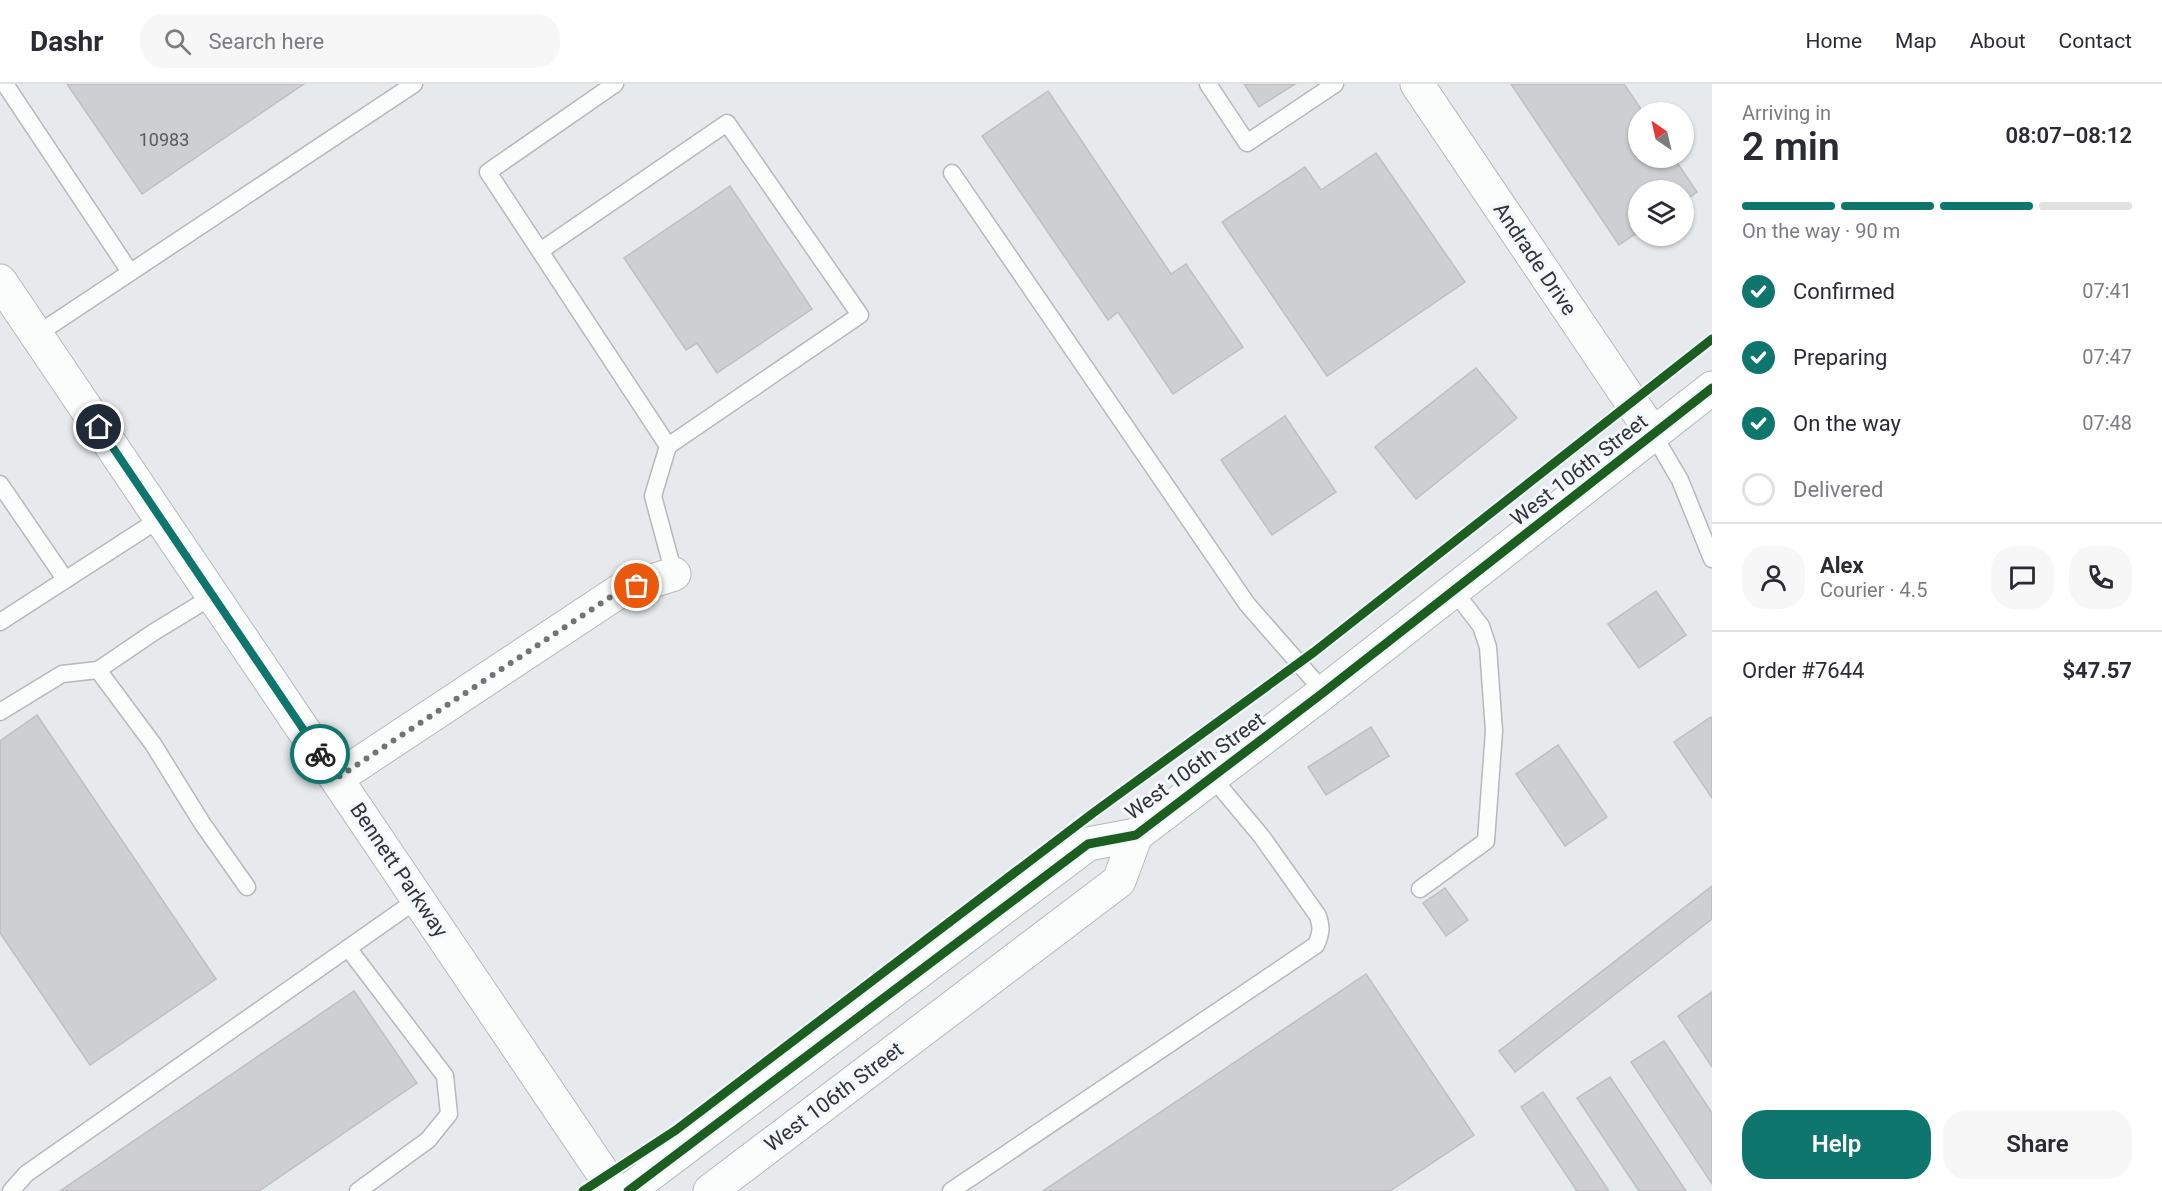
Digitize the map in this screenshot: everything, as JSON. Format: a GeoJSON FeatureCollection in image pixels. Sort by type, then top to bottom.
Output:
{"type":"FeatureCollection","features":[{"type":"Feature","properties":{"kind":"street","name":"Andrade Drive"},"geometry":{"type":"LineString","coordinates":[[1417,84],[1653,434]]}},
{"type":"Feature","properties":{"kind":"street","name":"Bennett Parkway"},"geometry":{"type":"LineString","coordinates":[[0,281],[615,1191]]}},
{"type":"Feature","properties":{"kind":"street","name":"West 106th Street"},"geometry":{"type":"LineString","coordinates":[[628,1191],[1088,844],[1136,835],[1324,692],[1712,388]]}},
{"type":"Feature","properties":{"kind":"street"},"geometry":{"type":"LineString","coordinates":[[337,778],[618,592],[675,574]]}},
{"type":"Feature","properties":{"kind":"street","name":"West 106th Street"},"geometry":{"type":"LineString","coordinates":[[710,1191],[1119,880],[1136,835]]}},
{"type":"Feature","properties":{"kind":"lane"},"geometry":{"type":"LineString","coordinates":[[5,84],[130,272]]}},
{"type":"Feature","properties":{"kind":"lane"},"geometry":{"type":"LineString","coordinates":[[36,335],[414,84]]}},
{"type":"Feature","properties":{"kind":"lane"},"geometry":{"type":"LineString","coordinates":[[615,84],[488,172],[668,446]]}},
{"type":"Feature","properties":{"kind":"lane"},"geometry":{"type":"LineString","coordinates":[[1208,84],[1247,143],[1335,84]]}},
{"type":"Feature","properties":{"kind":"lane"},"geometry":{"type":"LineString","coordinates":[[540,251],[727,123],[860,315],[668,446],[653,495],[675,574]]}},
{"type":"Feature","properties":{"kind":"lane"},"geometry":{"type":"LineString","coordinates":[[952,173],[1247,604],[1324,692]]}},
{"type":"Feature","properties":{"kind":"lane"},"geometry":{"type":"LineString","coordinates":[[1653,434],[1680,480],[1712,559]]}},
{"type":"Feature","properties":{"kind":"lane"},"geometry":{"type":"LineString","coordinates":[[0,484],[65,579]]}},
{"type":"Feature","properties":{"kind":"lane"},"geometry":{"type":"LineString","coordinates":[[0,622],[161,518]]}},
{"type":"Feature","properties":{"kind":"lane"},"geometry":{"type":"LineString","coordinates":[[1420,890],[1486,841],[1494,731],[1488,647],[1481,626],[1454,591]]}},
{"type":"Feature","properties":{"kind":"lane"},"geometry":{"type":"LineString","coordinates":[[0,712],[62,674],[99,669],[213,596]]}},
{"type":"Feature","properties":{"kind":"lane"},"geometry":{"type":"LineString","coordinates":[[99,669],[153,744],[202,823],[247,886]]}},
{"type":"Feature","properties":{"kind":"lane"},"geometry":{"type":"LineString","coordinates":[[951,1191],[1316,945],[1321,924],[1318,916],[1262,837],[1212,777]]}},
{"type":"Feature","properties":{"kind":"lane"},"geometry":{"type":"LineString","coordinates":[[11,1191],[26,1174],[418,898]]}},
{"type":"Feature","properties":{"kind":"lane"},"geometry":{"type":"LineString","coordinates":[[348,948],[445,1076],[449,1114],[428,1140],[358,1191]]}},
{"type":"Feature","properties":{"kind":"building"},"geometry":{"type":"Polygon","coordinates":[[[67,84],[304,84],[142,194],[67,84]]]}},
{"type":"Feature","properties":{"kind":"building"},"geometry":{"type":"Polygon","coordinates":[[[1244,84],[1295,84],[1259,107],[1244,84]]]}},
{"type":"Feature","properties":{"kind":"building"},"geometry":{"type":"Polygon","coordinates":[[[1511,84],[1624,84],[1636,102],[1628,102],[1628,168],[1681,168],[1689,180],[1628,180],[1628,239],[1619,245],[1511,84]]]}},
{"type":"Feature","properties":{"kind":"building"},"geometry":{"type":"Polygon","coordinates":[[[1048,91],[1171,274],[1186,264],[1243,347],[1173,394],[1118,312],[1108,320],[982,136],[1048,91]]]}},
{"type":"Feature","properties":{"kind":"building"},"geometry":{"type":"Polygon","coordinates":[[[1376,153],[1465,282],[1327,376],[1222,222],[1305,167],[1321,190],[1376,153]]]}},
{"type":"Feature","properties":{"kind":"building"},"geometry":{"type":"Polygon","coordinates":[[[730,186],[812,309],[717,373],[697,343],[686,350],[624,258],[730,186]]]}},
{"type":"Feature","properties":{"kind":"building"},"geometry":{"type":"Polygon","coordinates":[[[1476,368],[1517,418],[1416,499],[1375,447],[1476,368]]]}},
{"type":"Feature","properties":{"kind":"building"},"geometry":{"type":"Polygon","coordinates":[[[1285,416],[1336,492],[1272,535],[1221,460],[1285,416]]]}},
{"type":"Feature","properties":{"kind":"building"},"geometry":{"type":"Polygon","coordinates":[[[1656,591],[1686,635],[1639,668],[1608,624],[1656,591]]]}},
{"type":"Feature","properties":{"kind":"building"},"geometry":{"type":"Polygon","coordinates":[[[37,715],[216,979],[90,1065],[0,933],[0,741],[37,715]]]}},
{"type":"Feature","properties":{"kind":"building"},"geometry":{"type":"Polygon","coordinates":[[[1712,718],[1712,798],[1674,742],[1712,718]]]}},
{"type":"Feature","properties":{"kind":"building"},"geometry":{"type":"Polygon","coordinates":[[[1371,727],[1389,756],[1326,795],[1308,767],[1371,727]]]}},
{"type":"Feature","properties":{"kind":"building"},"geometry":{"type":"Polygon","coordinates":[[[1558,745],[1607,817],[1565,846],[1516,774],[1558,745]]]}},
{"type":"Feature","properties":{"kind":"building"},"geometry":{"type":"Polygon","coordinates":[[[1712,886],[1712,919],[1515,1072],[1499,1051],[1712,886]]]}},
{"type":"Feature","properties":{"kind":"building"},"geometry":{"type":"Polygon","coordinates":[[[1445,888],[1468,920],[1446,936],[1423,903],[1445,888]]]}},
{"type":"Feature","properties":{"kind":"building"},"geometry":{"type":"Polygon","coordinates":[[[1366,974],[1474,1135],[1390,1191],[1043,1191],[1366,974]]]}},
{"type":"Feature","properties":{"kind":"building"},"geometry":{"type":"Polygon","coordinates":[[[354,991],[417,1083],[259,1191],[60,1191],[354,991]]]}},
{"type":"Feature","properties":{"kind":"building"},"geometry":{"type":"Polygon","coordinates":[[[1712,992],[1712,1067],[1678,1016],[1712,992]]]}},
{"type":"Feature","properties":{"kind":"building"},"geometry":{"type":"Polygon","coordinates":[[[1664,1041],[1712,1113],[1712,1184],[1631,1062],[1664,1041]]]}},
{"type":"Feature","properties":{"kind":"building"},"geometry":{"type":"Polygon","coordinates":[[[1610,1077],[1686,1191],[1639,1191],[1577,1098],[1610,1077]]]}},
{"type":"Feature","properties":{"kind":"building"},"geometry":{"type":"Polygon","coordinates":[[[1543,1092],[1609,1191],[1577,1191],[1521,1107],[1543,1092]]]}},
{"type":"Feature","properties":{"kind":"cycle path"},"geometry":{"type":"LineString","coordinates":[[583,1191],[676,1130],[1093,813],[1314,652],[1712,339]]}},
{"type":"Feature","properties":{"kind":"cycle path"},"geometry":{"type":"LineString","coordinates":[[628,1191],[1088,844],[1136,835],[1324,692],[1712,388]]}},
{"type":"Feature","properties":{"kind":"way so far"},"geometry":{"type":"LineString","coordinates":[[320,754],[337,778],[618,592],[637,586]]}},
{"type":"Feature","properties":{"kind":"route"},"geometry":{"type":"LineString","coordinates":[[99,427],[320,754]]}}]}
